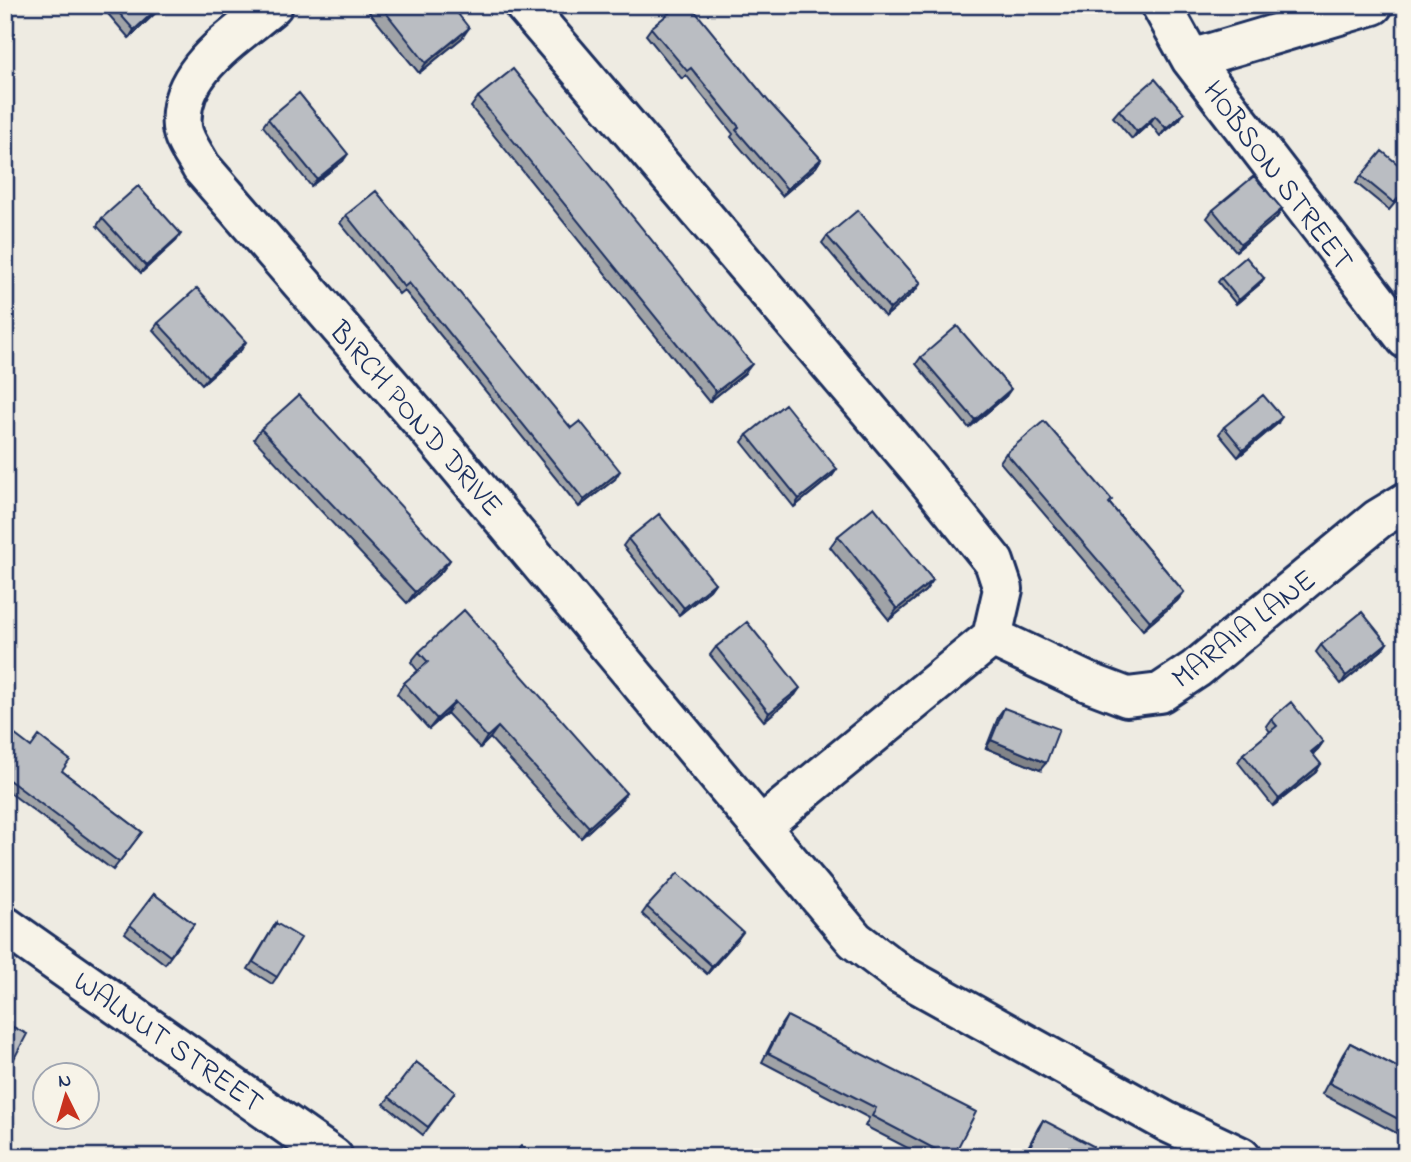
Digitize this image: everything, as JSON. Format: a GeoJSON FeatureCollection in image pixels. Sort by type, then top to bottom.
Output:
{"type":"FeatureCollection","features":[{"type":"Feature","properties":{"kind":"street","name":"BIRCH POND DRIVE"},"geometry":{"type":"LineString","coordinates":[[273,5],[203,65],[186,92],[182,128],[201,167],[422,422],[855,940],[900,974],[1167,1122],[1241,1157]]}},
{"type":"Feature","properties":{"kind":"street"},"geometry":{"type":"LineString","coordinates":[[524,5],[920,470],[994,562],[1003,589],[992,637],[761,826]]}},
{"type":"Feature","properties":{"kind":"street","name":"HOBSON STREET"},"geometry":{"type":"LineString","coordinates":[[1161,5],[1191,59],[1406,339]]}},
{"type":"Feature","properties":{"kind":"street"},"geometry":{"type":"LineString","coordinates":[[1191,59],[1373,5]]}},
{"type":"Feature","properties":{"kind":"street","name":"MARAIA LANE"},"geometry":{"type":"LineString","coordinates":[[992,637],[1085,681],[1127,696],[1160,693],[1196,668],[1378,519],[1406,502]]}},
{"type":"Feature","properties":{"kind":"street","name":"WALNUT STREET"},"geometry":{"type":"LineString","coordinates":[[5,926],[333,1157]]}},
{"type":"Feature","properties":{"kind":"building"},"geometry":{"type":"Polygon","coordinates":[[[112,5],[161,5],[134,30],[112,5]]]}},
{"type":"Feature","properties":{"kind":"building"},"geometry":{"type":"Polygon","coordinates":[[[380,5],[451,5],[469,28],[426,63],[380,5]]]}},
{"type":"Feature","properties":{"kind":"building"},"geometry":{"type":"Polygon","coordinates":[[[679,5],[690,5],[769,102],[821,159],[787,189],[736,130],[739,127],[691,68],[687,71],[651,28],[679,5]]]}},
{"type":"Feature","properties":{"kind":"building"},"geometry":{"type":"Polygon","coordinates":[[[513,69],[752,364],[716,392],[478,97],[513,69]]]}},
{"type":"Feature","properties":{"kind":"building"},"geometry":{"type":"Polygon","coordinates":[[[1155,79],[1184,113],[1166,128],[1155,116],[1137,132],[1119,110],[1155,79]]]}},
{"type":"Feature","properties":{"kind":"building"},"geometry":{"type":"Polygon","coordinates":[[[299,93],[348,154],[317,179],[268,119],[299,93]]]}},
{"type":"Feature","properties":{"kind":"building"},"geometry":{"type":"Polygon","coordinates":[[[1382,151],[1406,171],[1406,189],[1394,203],[1361,176],[1382,151]]]}},
{"type":"Feature","properties":{"kind":"building"},"geometry":{"type":"Polygon","coordinates":[[[1254,176],[1282,209],[1241,244],[1213,210],[1254,176]]]}},
{"type":"Feature","properties":{"kind":"building"},"geometry":{"type":"Polygon","coordinates":[[[138,186],[181,234],[146,266],[102,218],[138,186]]]}},
{"type":"Feature","properties":{"kind":"building"},"geometry":{"type":"Polygon","coordinates":[[[376,191],[571,428],[580,421],[620,471],[584,500],[409,283],[404,287],[346,215],[376,191]]]}},
{"type":"Feature","properties":{"kind":"building"},"geometry":{"type":"Polygon","coordinates":[[[858,210],[921,283],[890,309],[827,236],[858,210]]]}},
{"type":"Feature","properties":{"kind":"building"},"geometry":{"type":"Polygon","coordinates":[[[1246,257],[1264,278],[1239,300],[1221,278],[1246,257]]]}},
{"type":"Feature","properties":{"kind":"building"},"geometry":{"type":"Polygon","coordinates":[[[197,288],[246,342],[208,377],[158,323],[197,288]]]}},
{"type":"Feature","properties":{"kind":"building"},"geometry":{"type":"Polygon","coordinates":[[[957,326],[1011,389],[975,420],[921,357],[957,326]]]}},
{"type":"Feature","properties":{"kind":"building"},"geometry":{"type":"Polygon","coordinates":[[[299,395],[450,560],[415,592],[261,429],[299,395]]]}},
{"type":"Feature","properties":{"kind":"building"},"geometry":{"type":"Polygon","coordinates":[[[1263,395],[1282,417],[1243,450],[1224,427],[1263,395]]]}},
{"type":"Feature","properties":{"kind":"building"},"geometry":{"type":"Polygon","coordinates":[[[785,404],[837,469],[799,499],[747,435],[785,404]]]}},
{"type":"Feature","properties":{"kind":"building"},"geometry":{"type":"Polygon","coordinates":[[[1044,421],[1112,500],[1109,503],[1184,592],[1150,621],[1006,453],[1044,421]]]}},
{"type":"Feature","properties":{"kind":"building"},"geometry":{"type":"Polygon","coordinates":[[[874,507],[933,580],[897,609],[838,536],[874,507]]]}},
{"type":"Feature","properties":{"kind":"building"},"geometry":{"type":"Polygon","coordinates":[[[659,514],[715,583],[684,608],[628,539],[659,514]]]}},
{"type":"Feature","properties":{"kind":"building"},"geometry":{"type":"Polygon","coordinates":[[[464,610],[626,793],[589,827],[498,727],[487,737],[455,702],[437,719],[404,683],[428,662],[419,652],[464,610]]]}},
{"type":"Feature","properties":{"kind":"building"},"geometry":{"type":"Polygon","coordinates":[[[1362,612],[1387,643],[1346,676],[1321,645],[1362,612]]]}},
{"type":"Feature","properties":{"kind":"building"},"geometry":{"type":"Polygon","coordinates":[[[747,622],[800,688],[769,713],[716,647],[747,622]]]}},
{"type":"Feature","properties":{"kind":"building"},"geometry":{"type":"Polygon","coordinates":[[[1291,702],[1323,742],[1311,752],[1321,764],[1279,799],[1243,754],[1277,726],[1271,719],[1291,702]]]}},
{"type":"Feature","properties":{"kind":"building"},"geometry":{"type":"Polygon","coordinates":[[[1004,708],[1059,729],[1046,763],[991,740],[1004,708]]]}},
{"type":"Feature","properties":{"kind":"building"},"geometry":{"type":"Polygon","coordinates":[[[10,731],[31,747],[39,736],[70,760],[62,771],[142,832],[119,862],[5,777],[5,736],[10,731]]]}},
{"type":"Feature","properties":{"kind":"building"},"geometry":{"type":"Polygon","coordinates":[[[678,873],[743,932],[712,966],[647,907],[678,873]]]}},
{"type":"Feature","properties":{"kind":"building"},"geometry":{"type":"Polygon","coordinates":[[[154,894],[194,924],[170,956],[130,925],[154,894]]]}},
{"type":"Feature","properties":{"kind":"building"},"geometry":{"type":"Polygon","coordinates":[[[276,923],[301,938],[277,977],[253,962],[276,923]]]}},
{"type":"Feature","properties":{"kind":"building"},"geometry":{"type":"Polygon","coordinates":[[[787,1016],[976,1112],[953,1157],[872,1116],[876,1108],[768,1053],[787,1016]]]}},
{"type":"Feature","properties":{"kind":"building"},"geometry":{"type":"Polygon","coordinates":[[[5,1023],[27,1034],[8,1070],[5,1069],[5,1023]]]}},
{"type":"Feature","properties":{"kind":"building"},"geometry":{"type":"Polygon","coordinates":[[[1350,1043],[1402,1070],[1406,1062],[1406,1123],[1329,1083],[1350,1043]]]}},
{"type":"Feature","properties":{"kind":"building"},"geometry":{"type":"Polygon","coordinates":[[[416,1062],[455,1092],[428,1127],[389,1097],[416,1062]]]}},
{"type":"Feature","properties":{"kind":"building"},"geometry":{"type":"Polygon","coordinates":[[[1043,1120],[1093,1146],[1087,1157],[1025,1157],[1043,1120]]]}},
{"type":"Feature","properties":{"kind":"building"},"geometry":{"type":"Polygon","coordinates":[[[521,1146],[535,1157],[513,1157],[521,1146]]]}}]}
